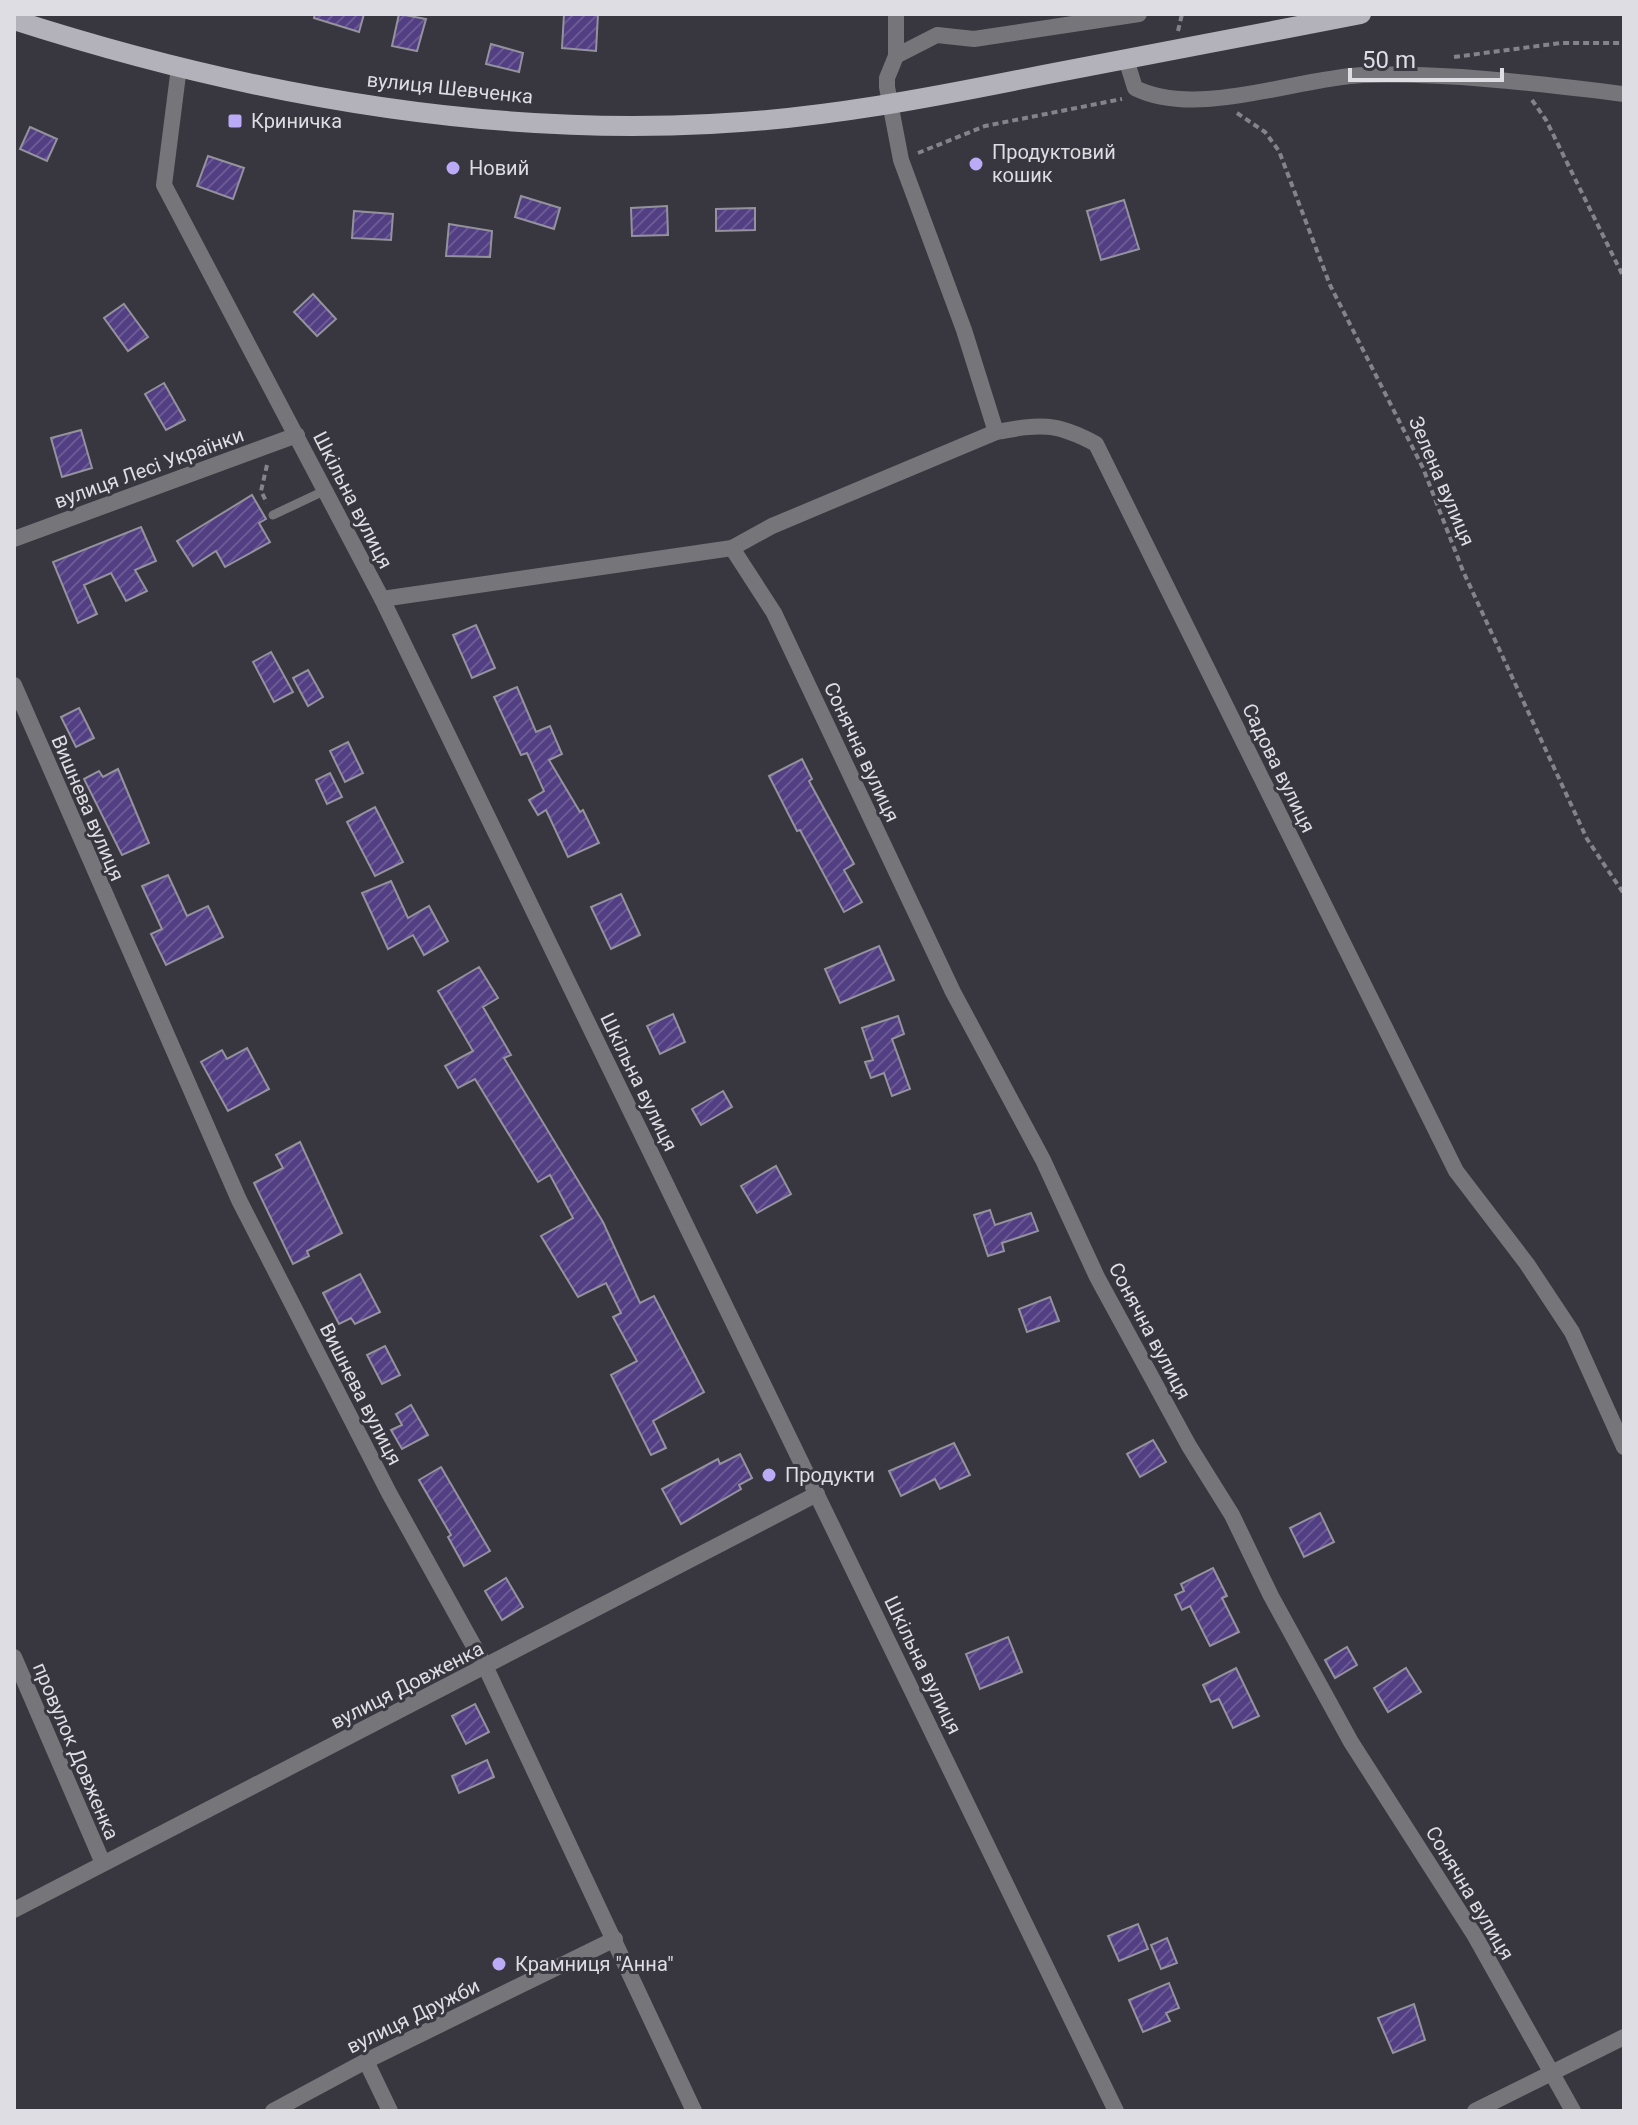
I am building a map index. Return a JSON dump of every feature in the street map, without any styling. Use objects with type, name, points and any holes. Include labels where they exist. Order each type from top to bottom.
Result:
[{"type":"main road","name":"вулиця Шевченка","points":[[14,20],[179,67],[278,91],[492,120],[628,126],[713,124],[890,102],[1361,14]]},
{"type":"street","points":[[896,14],[896,56],[887,78],[901,160],[964,330],[996,432]]},
{"type":"street","points":[[896,56],[937,35],[974,39],[1139,14]]},
{"type":"street","points":[[1126,59],[1135,88],[1148,94],[1214,99],[1362,75],[1519,81],[1624,94]]},
{"type":"street","name":"Шкільна вулиця","points":[[179,67],[164,185],[382,599],[1116,2111]]},
{"type":"street","name":"Садова вулиця","points":[[732,548],[772,526],[996,432],[1032,426],[1067,428],[1096,444],[1456,1171],[1527,1264],[1572,1332],[1624,1447]]},
{"type":"street","name":"вулиця Лесі Українки","points":[[14,539],[297,435]]},
{"type":"street","points":[[382,599],[732,548]]},
{"type":"street","name":"Сонячна вулиця","points":[[732,548],[774,613],[953,992],[1043,1160],[1097,1277],[1189,1446],[1232,1515],[1271,1596],[1351,1742],[1475,1936],[1573,2111]]},
{"type":"street","name":"Вишнева вулиця","points":[[14,685],[239,1200],[389,1493],[486,1668],[694,2111]]},
{"type":"street","name":"вулиця Довженка","points":[[14,1910],[102,1861],[486,1668],[817,1494]]},
{"type":"street","name":"провулок Довженка","points":[[14,1657],[102,1861]]},
{"type":"street","name":"вулиця Дружби","points":[[273,2111],[366,2061],[615,1939]]},
{"type":"street","points":[[1475,2111],[1624,2037]]},
{"type":"street","points":[[366,2061],[390,2111]]},
{"type":"lane","points":[[273,515],[326,490]]},
{"type":"path","points":[[1453,58],[1561,43],[1624,43]]},
{"type":"path","points":[[1519,81],[1546,120],[1624,278]]},
{"type":"path","points":[[901,160],[985,126],[1148,94]]},
{"type":"path","name":"Зелена вулиця","points":[[1214,99],[1265,132],[1279,151],[1330,285],[1423,468],[1463,571],[1587,839],[1624,894]]},
{"type":"path","points":[[272,444],[261,491],[273,515]]},
{"type":"building","points":[[315,14],[364,14],[359,32],[314,18]]},
{"type":"building","points":[[399,14],[426,19],[417,51],[392,46]]},
{"type":"building","points":[[564,14],[598,14],[596,51],[562,48]]},
{"type":"building","points":[[491,44],[523,53],[519,72],[486,64]]},
{"type":"building","points":[[30,127],[57,139],[47,161],[20,149]]},
{"type":"building","points":[[208,156],[244,168],[233,199],[197,186]]},
{"type":"building","points":[[521,196],[560,208],[554,229],[515,217]]},
{"type":"building","points":[[1124,200],[1139,249],[1101,260],[1087,211]]},
{"type":"building","points":[[667,206],[668,235],[632,236],[631,208]]},
{"type":"building","points":[[755,208],[755,230],[716,231],[716,209]]},
{"type":"building","points":[[354,211],[393,214],[391,240],[352,238]]},
{"type":"building","points":[[449,224],[492,231],[490,257],[446,256]]},
{"type":"building","points":[[313,294],[336,319],[317,336],[294,312]]},
{"type":"building","points":[[124,304],[148,337],[128,351],[104,318]]},
{"type":"building","points":[[164,383],[185,420],[166,430],[145,394]]},
{"type":"building","points":[[81,430],[92,468],[62,477],[51,438]]},
{"type":"building","points":[[252,495],[266,519],[259,523],[270,542],[225,567],[216,551],[193,566],[177,541]]},
{"type":"building","points":[[141,527],[156,561],[135,570],[147,591],[126,601],[111,573],[84,585],[97,614],[78,623],[53,562]]},
{"type":"building","points":[[476,625],[495,668],[472,678],[453,635]]},
{"type":"building","points":[[271,652],[293,692],[274,702],[253,662]]},
{"type":"building","points":[[308,670],[323,697],[308,706],[293,678]]},
{"type":"building","points":[[517,687],[536,732],[550,726],[562,754],[549,760],[580,812],[583,810],[599,843],[568,857],[546,810],[538,815],[529,800],[544,791],[527,753],[521,755],[494,697]]},
{"type":"building","points":[[79,708],[94,738],[76,747],[61,717]]},
{"type":"building","points":[[348,742],[363,773],[345,782],[330,751]]},
{"type":"building","points":[[802,759],[812,779],[809,781],[854,864],[844,870],[862,902],[844,912],[769,776]]},
{"type":"building","points":[[118,769],[149,843],[122,855],[84,779],[99,771],[103,777]]},
{"type":"building","points":[[330,773],[342,797],[327,804],[316,780]]},
{"type":"building","points":[[375,807],[403,862],[375,876],[347,822]]},
{"type":"building","points":[[168,875],[187,916],[208,906],[223,937],[166,965],[151,934],[162,929],[142,886]]},
{"type":"building","points":[[391,881],[408,918],[429,906],[448,941],[424,955],[413,935],[388,949],[362,893]]},
{"type":"building","points":[[621,894],[640,935],[611,949],[591,907]]},
{"type":"building","points":[[879,946],[894,980],[840,1003],[825,969]]},
{"type":"building","points":[[479,967],[498,998],[483,1007],[511,1055],[504,1058],[603,1222],[640,1303],[654,1296],[704,1392],[653,1421],[666,1448],[651,1455],[611,1375],[637,1361],[613,1317],[621,1313],[606,1283],[578,1297],[541,1236],[573,1218],[550,1175],[538,1182],[475,1079],[458,1088],[445,1066],[473,1051],[438,991]]},
{"type":"building","points":[[673,1014],[685,1042],[660,1054],[647,1026]]},
{"type":"building","points":[[898,1016],[904,1034],[892,1039],[910,1089],[892,1096],[884,1073],[871,1078],[865,1062],[873,1060],[862,1028]]},
{"type":"building","points":[[247,1048],[269,1089],[228,1111],[201,1062],[222,1050],[227,1059]]},
{"type":"building","points":[[723,1091],[732,1107],[701,1125],[692,1109]]},
{"type":"building","points":[[300,1142],[342,1233],[307,1251],[309,1256],[293,1264],[254,1183],[283,1168],[276,1155]]},
{"type":"building","points":[[776,1166],[791,1194],[757,1213],[741,1186]]},
{"type":"building","points":[[990,1210],[995,1225],[1031,1213],[1038,1231],[1002,1243],[1004,1251],[988,1256],[974,1215]]},
{"type":"building","points":[[360,1274],[380,1312],[355,1324],[351,1318],[339,1324],[323,1293]]},
{"type":"building","points":[[1050,1297],[1059,1321],[1027,1332],[1019,1309]]},
{"type":"building","points":[[385,1346],[400,1375],[382,1384],[367,1355]]},
{"type":"building","points":[[411,1405],[428,1435],[402,1449],[391,1430],[402,1425],[396,1414]]},
{"type":"building","points":[[1153,1440],[1166,1462],[1140,1477],[1127,1454]]},
{"type":"building","points":[[954,1443],[970,1475],[940,1489],[935,1479],[901,1496],[889,1471]]},
{"type":"building","points":[[740,1454],[752,1478],[739,1485],[741,1489],[681,1524],[662,1489],[718,1459],[720,1464]]},
{"type":"building","points":[[441,1467],[490,1551],[464,1566],[448,1537],[451,1535],[419,1480]]},
{"type":"building","points":[[1320,1513],[1334,1542],[1304,1557],[1290,1528]]},
{"type":"building","points":[[1213,1568],[1227,1596],[1222,1598],[1239,1632],[1210,1646],[1190,1606],[1182,1610],[1175,1595],[1184,1591],[1181,1584]]},
{"type":"building","points":[[506,1578],[523,1607],[502,1620],[485,1591]]},
{"type":"building","points":[[1008,1637],[1022,1672],[980,1689],[966,1654]]},
{"type":"building","points":[[1347,1647],[1357,1665],[1335,1678],[1325,1660]]},
{"type":"building","points":[[1236,1668],[1259,1716],[1233,1728],[1219,1699],[1211,1702],[1203,1685]]},
{"type":"building","points":[[1406,1668],[1421,1692],[1388,1712],[1374,1688]]},
{"type":"building","points":[[475,1704],[489,1732],[466,1744],[452,1716]]},
{"type":"building","points":[[487,1760],[494,1777],[459,1793],[452,1776]]},
{"type":"building","points":[[1138,1924],[1148,1949],[1119,1961],[1108,1936]]},
{"type":"building","points":[[1167,1938],[1177,1963],[1161,1969],[1151,1945]]},
{"type":"building","points":[[1169,1983],[1179,2008],[1166,2013],[1170,2021],[1143,2032],[1129,2000]]},
{"type":"building","points":[[1414,2004],[1425,2040],[1393,2053],[1378,2018]]},
{"type":"place","name":"Криничка","points":[[235,121]]},
{"type":"place","name":"Продуктовий кошик","points":[[976,164]]},
{"type":"place","name":"Новий","points":[[453,168]]},
{"type":"place","name":"Продукти","points":[[769,1475]]},
{"type":"place","name":"Крамниця \"Анна\"","points":[[499,1964]]}]
